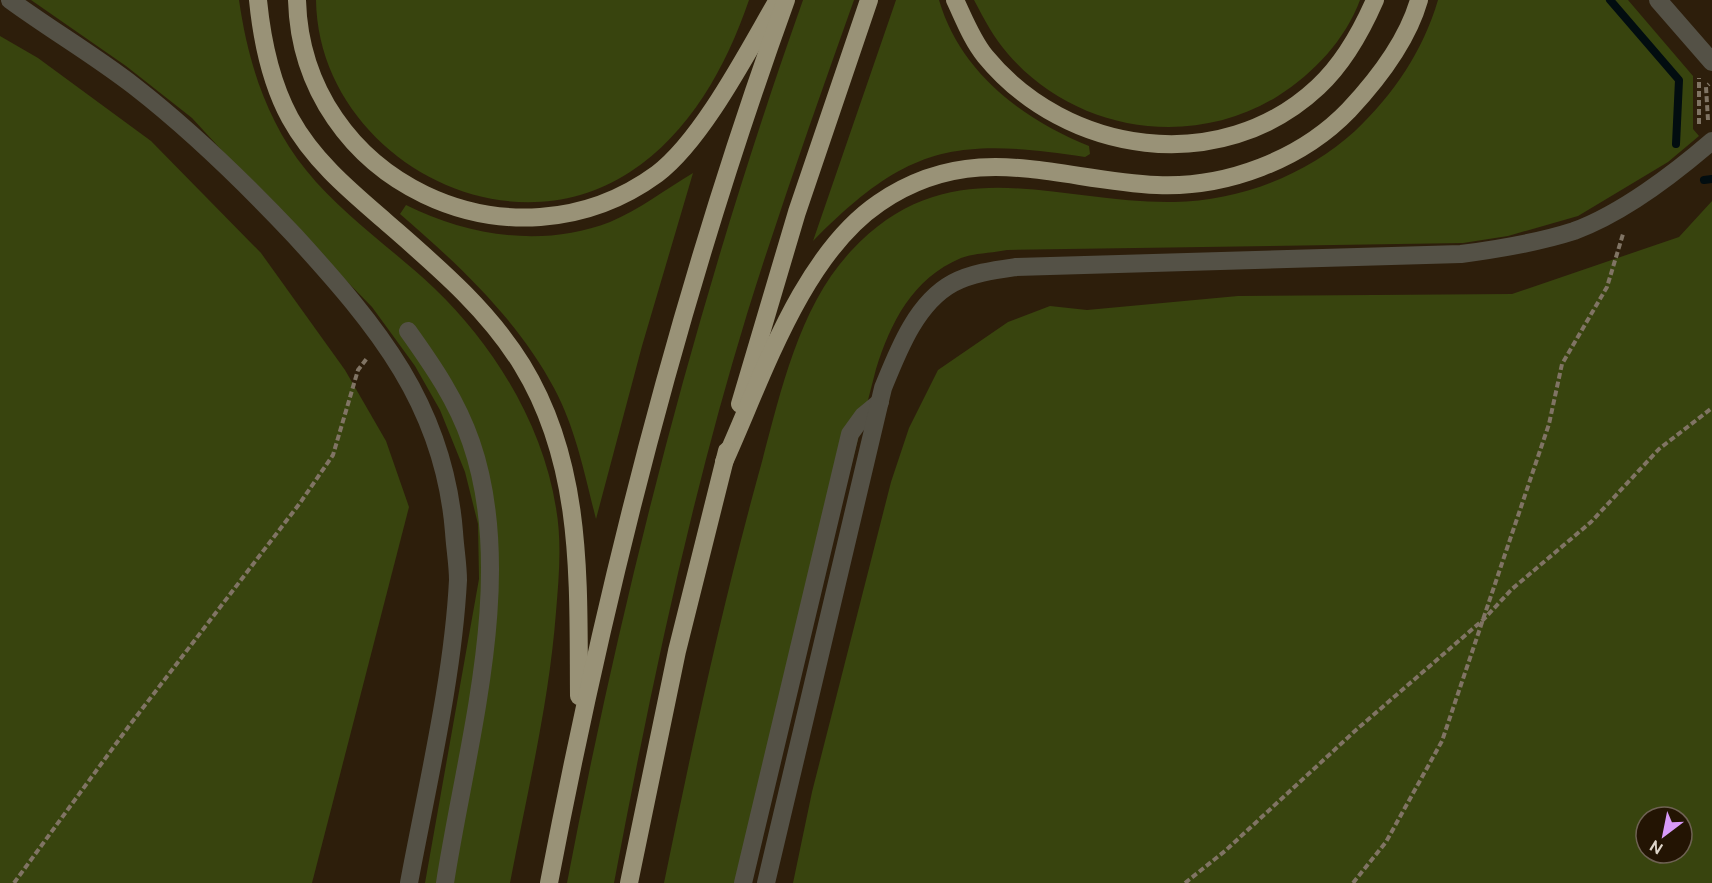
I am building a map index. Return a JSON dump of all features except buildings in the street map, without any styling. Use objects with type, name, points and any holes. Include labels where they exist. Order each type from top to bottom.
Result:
[{"type":"highway","points":[[258,0],[267,61],[282,102],[302,137],[340,182],[432,262],[482,313],[522,366],[544,406],[560,450],[572,498],[578,584],[579,730]]},
{"type":"highway","points":[[297,0],[304,50],[318,88],[342,127],[373,163],[408,188],[445,204],[482,215],[522,218],[557,215],[592,208],[627,192],[658,173],[683,148],[705,118],[742,62],[777,0]]},
{"type":"highway","points":[[549,883],[579,730],[625,531],[681,322],[733,155],[786,0]]},
{"type":"highway","points":[[629,883],[677,651],[724,462],[790,234],[869,0]]},
{"type":"highway","points":[[955,0],[983,54],[1008,81],[1031,101],[1066,122],[1097,134],[1131,142],[1167,144],[1204,142],[1238,133],[1267,122],[1295,105],[1318,87],[1354,44],[1375,0]]},
{"type":"highway","points":[[724,462],[792,310],[820,263],[852,225],[877,204],[905,187],[938,174],[971,168],[1009,166],[1156,185],[1192,184],[1253,170],[1313,141],[1340,119],[1385,67],[1404,36],[1419,0]]},
{"type":"street","points":[[10,0],[134,86],[226,166],[356,302],[396,358],[416,394],[445,468],[451,502],[458,578],[449,658],[409,883]]},
{"type":"street","points":[[1658,0],[1706,69]]},
{"type":"street","points":[[766,883],[880,402],[896,356],[928,302],[953,283],[986,272],[1028,267],[1461,254],[1502,249],[1575,230],[1671,174],[1712,136]]},
{"type":"street","points":[[408,331],[438,374],[466,430],[483,489],[488,523],[486,645],[445,883]]},
{"type":"street","points":[[743,883],[850,434],[862,416],[880,402]]},
{"type":"street","points":[[435,440],[466,430]]},
{"type":"path","points":[[1706,69],[1699,126],[1712,136]]},
{"type":"path","points":[[1706,87],[1707,116],[1712,136]]},
{"type":"path","points":[[1353,883],[1386,842],[1442,741],[1549,424],[1562,364],[1607,287],[1633,198]]},
{"type":"path","points":[[14,883],[43,840],[300,503],[333,455],[358,370],[381,340]]},
{"type":"path","points":[[1185,883],[1225,851],[1356,730],[1484,619],[1512,589],[1591,522],[1659,449],[1712,408]]},
{"type":"green space","points":[[31,0],[239,0],[248,46],[261,90],[292,151],[335,202],[456,310],[496,361],[513,388],[528,417],[549,477],[558,521],[559,560],[553,646],[548,680],[510,883],[425,883],[479,579],[478,524],[465,472],[440,410],[415,366],[372,307],[274,207],[192,118],[126,66]]},
{"type":"green space","points":[[316,0],[749,0],[717,74],[688,118],[671,138],[630,172],[579,195],[526,202],[474,195],[425,174],[382,143],[348,103],[325,54]]},
{"type":"green space","points":[[803,0],[854,0],[799,156],[726,384],[689,525],[657,668],[614,883],[567,883],[614,659],[668,437],[731,217]]},
{"type":"green space","points":[[896,0],[939,0],[949,26],[978,71],[997,90],[1040,122],[1089,146],[1090,154],[1085,157],[1000,148],[966,150],[935,156],[906,167],[877,185],[846,209],[813,241]]},
{"type":"green space","points":[[974,0],[1360,0],[1346,29],[1327,54],[1304,77],[1278,96],[1244,113],[1209,123],[1172,127],[1136,124],[1100,116],[1066,101],[1035,80],[1008,54],[985,21]]},
{"type":"green space","points":[[1438,0],[1628,0],[1693,76],[1693,129],[1699,136],[1668,162],[1578,216],[1508,236],[1463,243],[1007,250],[966,256],[944,267],[929,278],[906,304],[889,335],[876,369],[744,883],[664,883],[719,628],[782,387],[803,328],[816,300],[851,251],[888,219],[926,199],[965,190],[1005,188],[1174,202],[1223,197],[1271,183],[1316,161],[1336,147],[1369,117],[1406,71],[1424,37]]},
{"type":"green space","points":[[0,36],[38,58],[151,141],[261,253],[345,370],[386,441],[409,507],[312,883],[0,883]]},
{"type":"green space","points":[[693,173],[642,346],[596,519],[568,420],[554,388],[539,363],[505,316],[485,294],[400,214],[406,205],[430,216],[480,231],[506,235],[559,235],[585,230],[621,217]]},
{"type":"green space","points":[[1712,201],[1712,883],[793,883],[812,792],[891,482],[909,428],[938,370],[1008,322],[1050,306],[1087,310],[1238,296],[1512,294],[1679,237]]},
{"type":"waterway","points":[[1610,0],[1679,80],[1676,144]]},
{"type":"waterway","points":[[1704,180],[1712,179]]}]
